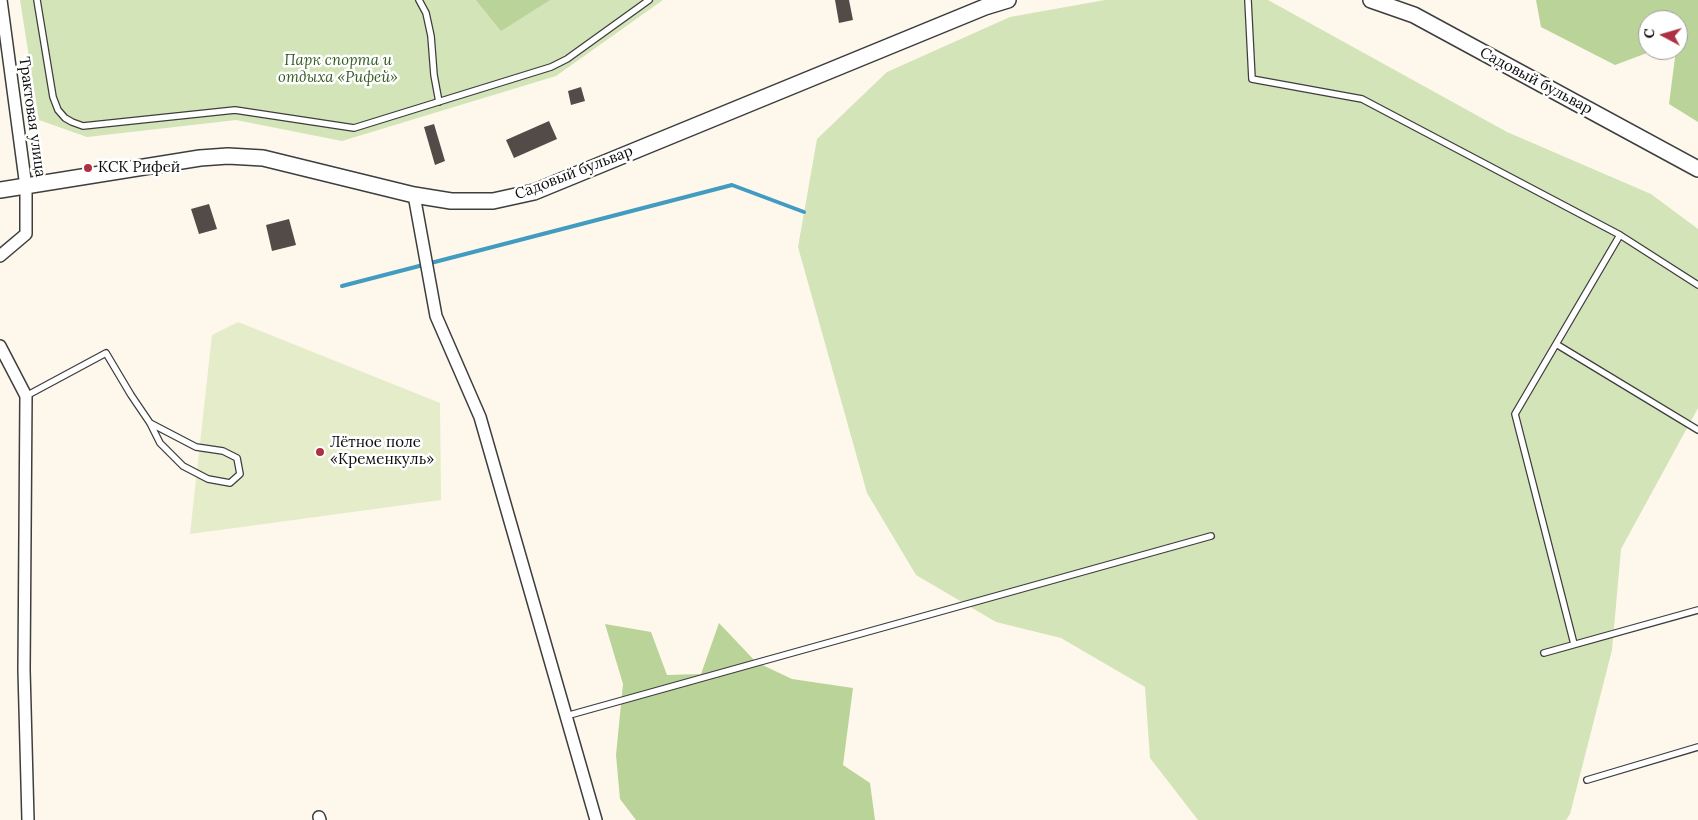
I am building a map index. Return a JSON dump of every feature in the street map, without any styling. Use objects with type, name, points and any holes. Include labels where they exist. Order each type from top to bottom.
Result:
[{"type":"street","name":"Трактовая улица","points":[[0,0],[26,187],[26,234],[0,256]]},
{"type":"street","name":"Садовый бульвар","points":[[0,190],[200,158],[228,156],[263,158],[414,195],[451,201],[493,202],[534,192],[984,4],[1008,0]]},
{"type":"street","name":"Садовый бульвар","points":[[1371,0],[1414,16],[1698,169]]},
{"type":"street","points":[[414,195],[436,316],[480,417],[596,820]]},
{"type":"street","points":[[0,346],[26,396],[24,670],[28,820]]},
{"type":"lane","points":[[37,0],[52,88],[58,110],[65,118],[83,126],[235,110],[354,128],[551,66],[567,59],[649,0]]},
{"type":"lane","points":[[419,0],[426,13],[431,36],[434,75],[439,102]]},
{"type":"lane","points":[[1248,0],[1252,79],[1362,99],[1620,235],[1698,286]]},
{"type":"lane","points":[[1574,644],[1515,414],[1620,235]]},
{"type":"lane","points":[[1556,344],[1698,430]]},
{"type":"lane","points":[[26,396],[106,352],[150,423],[160,444],[183,466],[208,479],[230,483],[240,474],[237,458],[223,451],[196,447],[150,423]]},
{"type":"lane","points":[[566,716],[1211,536]]},
{"type":"lane","points":[[1544,653],[1698,610]]},
{"type":"lane","points":[[1587,780],[1698,747]]},
{"type":"green space","name":"Парк спорта и отдыха «Рифей»","points":[[20,0],[663,0],[556,76],[342,141],[236,120],[87,137],[39,120]]},
{"type":"green space","points":[[476,0],[550,0],[501,31]]},
{"type":"green space","points":[[1105,0],[1268,0],[1507,132],[1651,194],[1698,229],[1698,408],[1621,549],[1612,650],[1570,814],[1566,820],[1198,820],[1150,758],[1145,687],[1061,638],[996,622],[916,575],[867,493],[798,247],[817,139],[887,72],[1010,17]]},
{"type":"green space","points":[[1536,0],[1698,0],[1698,122],[1669,104],[1675,60],[1688,60],[1688,10],[1638,10],[1638,56],[1615,65],[1541,27]]},
{"type":"green space","name":"Лётное поле «Кременкуль»","points":[[238,322],[440,403],[441,500],[190,534],[212,335]]},
{"type":"green space","points":[[719,623],[756,662],[792,679],[853,688],[843,765],[870,783],[875,820],[636,820],[620,799],[616,755],[623,684],[605,624],[651,632],[667,675],[701,674]]},
{"type":"building","points":[[835,0],[849,0],[853,20],[839,23]]},
{"type":"building","points":[[581,87],[585,101],[571,105],[568,91]]},
{"type":"building","points":[[549,121],[557,139],[514,158],[506,140]]},
{"type":"building","points":[[434,124],[445,161],[435,165],[424,127]]},
{"type":"building","points":[[209,204],[217,229],[199,234],[191,209]]},
{"type":"building","points":[[289,219],[296,245],[272,251],[266,225]]},
{"type":"waterway","points":[[342,286],[732,185],[804,212]]},
{"type":"place","name":"КСК Рифей","points":[[88,168]]},
{"type":"place","name":"Лётное поле «Кременкуль»","points":[[320,452]]}]
